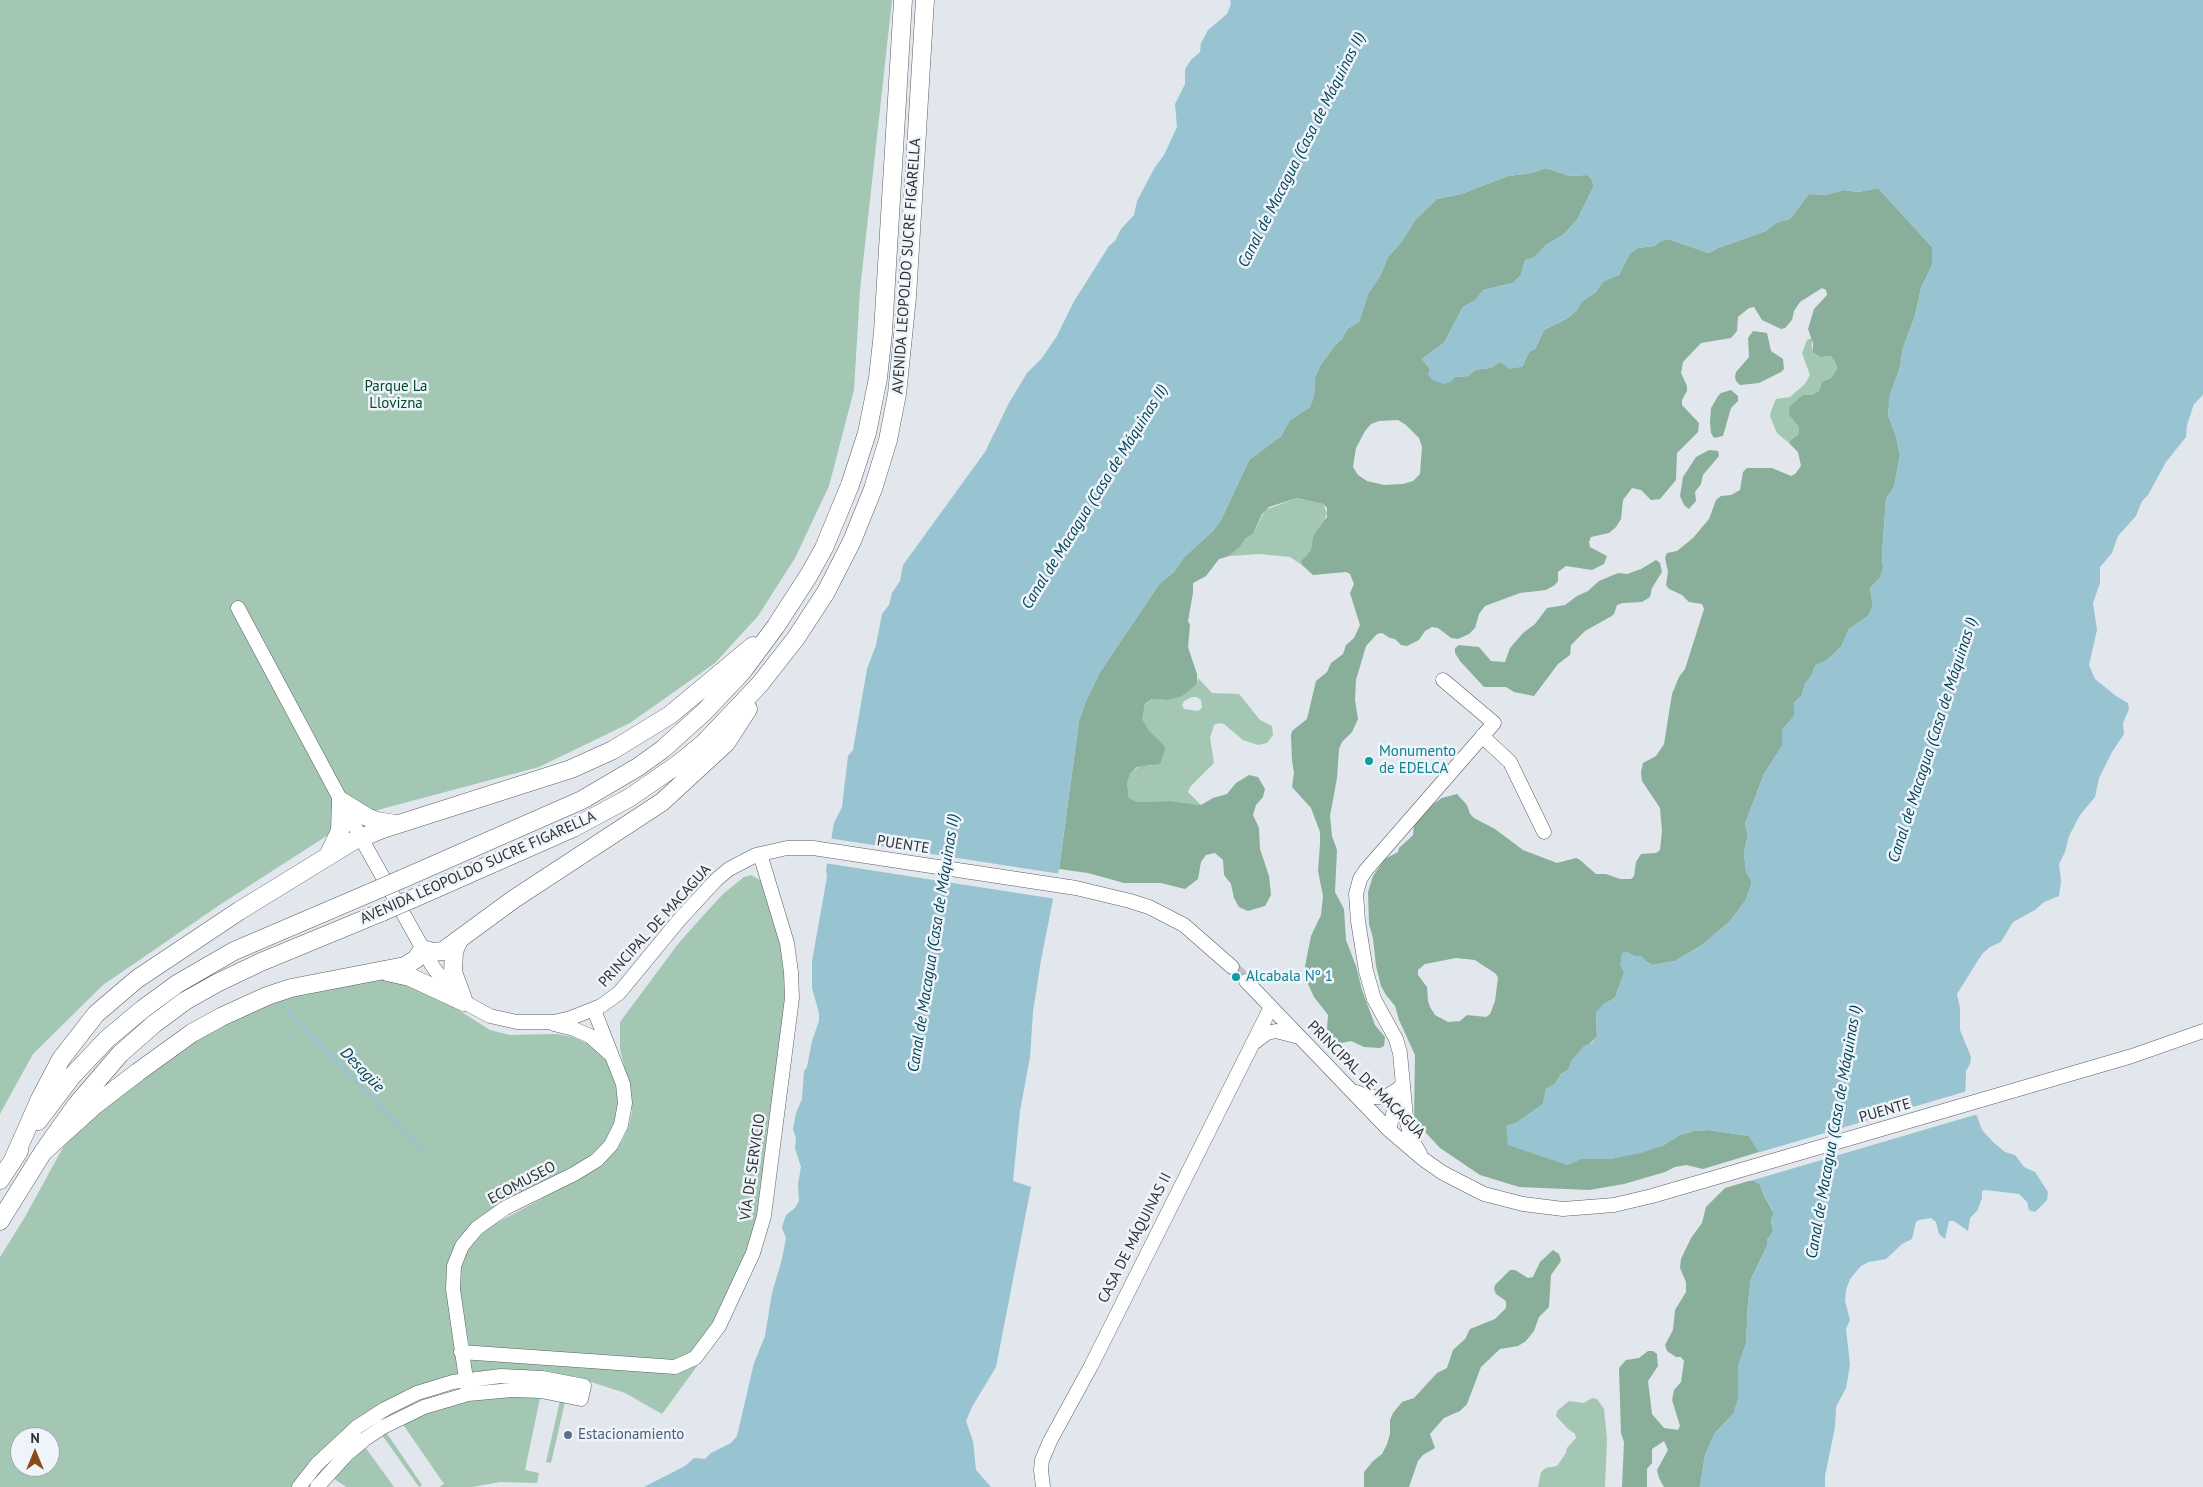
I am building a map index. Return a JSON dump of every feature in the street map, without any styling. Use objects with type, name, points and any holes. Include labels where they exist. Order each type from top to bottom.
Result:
[{"type":"main road","name":"AVENIDA LEOPOLDO SUCRE FIGARELLA","points":[[0,1180],[40,1119],[72,1076],[107,1039],[143,1009],[196,972],[234,951],[582,800],[638,767],[663,749],[727,689],[776,626],[809,575],[842,506],[858,461],[873,404],[883,332],[903,0]]},
{"type":"main road","name":"AVENIDA LEOPOLDO SUCRE FIGARELLA","points":[[0,1220],[62,1123],[104,1072],[137,1038],[170,1011],[200,992],[240,971],[543,842],[629,798],[678,765],[704,743],[760,684],[796,638],[840,567],[873,489],[894,418],[904,334],[925,0]]},
{"type":"main road","points":[[13,1160],[40,1099],[61,1059],[96,1014],[137,979],[329,854],[361,838],[564,772],[605,754],[670,715],[776,626]]},
{"type":"main road","points":[[43,1152],[110,1094],[157,1057],[205,1025],[259,1000],[291,988],[405,966],[416,959],[423,949],[434,952],[444,951],[485,919],[637,819],[678,788],[726,743],[742,720],[760,684]]},
{"type":"main road","points":[[329,854],[340,831],[341,801],[377,821],[400,824]]},
{"type":"main road","points":[[459,940],[454,951],[452,972],[464,1002]]},
{"type":"main road","points":[[379,971],[395,972],[410,977],[464,1002]]},
{"type":"street","name":"PRINCIPAL DE MACAGUA","points":[[238,608],[361,838],[423,949],[442,980],[464,1002],[478,1011],[497,1018],[517,1022],[541,1023],[571,1018],[594,1010],[619,993],[680,919],[716,880],[729,869],[760,854],[788,848],[813,848]]},
{"type":"street","points":[[1423,1159],[1415,1146],[1408,1128],[1402,1072],[1396,1039],[1374,998],[1366,970],[1358,921],[1357,887],[1366,870],[1494,723],[1443,680]]},
{"type":"street","points":[[1482,736],[1510,762],[1544,832]]},
{"type":"street","name":"PUENTE","points":[[813,848],[1076,888],[1130,900],[1167,916],[1196,934],[1232,968]]},
{"type":"street","name":"VÍA DE SERVICIO","points":[[462,1352],[675,1367],[695,1358],[718,1326],[753,1253],[764,1216],[792,998],[787,943],[760,854]]},
{"type":"street","name":"PRINCIPAL DE MACAGUA","points":[[1246,981],[1389,1130],[1423,1159],[1443,1173],[1484,1194],[1503,1200],[1542,1207],[1579,1209],[1614,1205],[1706,1180]]},
{"type":"street","name":"ECOMUSEO","points":[[608,1044],[608,1014],[619,993]]},
{"type":"street","name":"CASA DE MÁQUINAS II","points":[[1043,1487],[1042,1460],[1050,1441],[1091,1366],[1271,1007]]},
{"type":"street","name":"ECOMUSEO","points":[[468,1394],[452,1289],[454,1266],[462,1246],[477,1228],[498,1213],[586,1168],[611,1145],[621,1125],[624,1103],[623,1084],[594,1010]]},
{"type":"street","name":"ECOMUSEO","points":[[541,1023],[574,1029],[590,1036],[613,1057]]},
{"type":"street","points":[[1252,1044],[1267,1033],[1276,1031],[1302,1038]]},
{"type":"street","name":"PUENTE","points":[[1706,1180],[2132,1056],[2203,1031]]},
{"type":"street","points":[[1389,1130],[1400,1088],[1402,1072]]},
{"type":"street","points":[[1352,1091],[1368,1097],[1380,1097],[1387,1096],[1400,1088]]},
{"type":"street","points":[[299,1487],[317,1464],[363,1432],[424,1406],[468,1394],[497,1390],[527,1390],[581,1399],[584,1386],[524,1377],[466,1379],[418,1393],[385,1409],[363,1432],[347,1454],[317,1487]]},
{"type":"green space","name":"Parque La Llovizna","points":[[0,0],[892,0],[860,290],[854,390],[829,486],[795,558],[758,616],[715,663],[630,723],[539,767],[359,815],[221,904],[103,985],[33,1054],[0,1114]]},
{"type":"green space","points":[[1546,168],[1570,176],[1587,175],[1591,178],[1594,186],[1577,220],[1563,235],[1546,245],[1534,258],[1525,260],[1521,275],[1513,283],[1483,290],[1476,300],[1463,307],[1444,343],[1422,359],[1430,369],[1455,377],[1468,376],[1475,370],[1490,368],[1500,362],[1522,367],[1529,352],[1535,349],[1544,330],[1568,318],[1577,310],[1581,302],[1596,292],[1603,281],[1619,275],[1630,253],[1638,248],[1654,246],[1668,239],[1709,253],[1766,231],[1777,222],[1790,219],[1809,194],[1826,195],[1843,190],[1858,192],[1878,188],[1932,247],[1932,265],[1921,288],[1915,316],[1903,348],[1900,367],[1890,395],[1888,415],[1896,436],[1900,455],[1894,487],[1886,499],[1882,554],[1883,568],[1880,578],[1870,588],[1873,606],[1868,616],[1849,629],[1841,647],[1827,660],[1815,666],[1812,675],[1805,684],[1802,695],[1794,703],[1794,716],[1782,730],[1782,746],[1764,774],[1745,824],[1748,835],[1744,852],[1746,872],[1752,882],[1746,900],[1729,922],[1702,945],[1675,961],[1653,965],[1626,952],[1624,973],[1615,998],[1604,1004],[1596,1013],[1597,1037],[1572,1060],[1568,1070],[1561,1074],[1555,1084],[1546,1089],[1543,1104],[1519,1121],[1567,1165],[1580,1159],[1610,1159],[1662,1146],[1680,1135],[1694,1131],[1709,1130],[1749,1136],[1759,1152],[1703,1169],[1686,1165],[1675,1167],[1665,1172],[1624,1184],[1589,1190],[1519,1187],[1480,1175],[1440,1148],[1414,1120],[1415,1055],[1399,1020],[1395,1006],[1381,986],[1369,924],[1368,892],[1373,876],[1385,859],[1398,852],[1399,848],[1413,835],[1414,825],[1426,809],[1442,798],[1457,794],[1467,805],[1470,814],[1474,818],[1495,829],[1523,850],[1557,863],[1576,858],[1596,874],[1606,874],[1620,879],[1631,879],[1634,876],[1636,862],[1641,854],[1656,853],[1660,850],[1662,831],[1660,808],[1642,781],[1641,772],[1643,763],[1656,756],[1664,744],[1672,694],[1679,677],[1685,669],[1704,609],[1702,604],[1689,602],[1682,595],[1669,589],[1666,585],[1668,572],[1665,558],[1667,553],[1677,551],[1693,538],[1709,519],[1716,500],[1721,496],[1731,495],[1740,490],[1743,472],[1747,468],[1772,468],[1791,476],[1801,466],[1798,452],[1789,443],[1798,435],[1799,431],[1798,426],[1789,415],[1790,406],[1803,395],[1812,395],[1819,391],[1822,382],[1831,378],[1837,369],[1831,356],[1821,357],[1813,352],[1813,343],[1808,329],[1814,309],[1827,295],[1826,290],[1822,288],[1800,302],[1794,311],[1792,320],[1785,328],[1781,329],[1762,320],[1754,307],[1749,308],[1738,317],[1737,331],[1731,338],[1701,343],[1683,362],[1681,373],[1687,386],[1687,391],[1682,400],[1682,405],[1699,423],[1698,432],[1677,453],[1676,480],[1660,499],[1651,500],[1641,490],[1632,488],[1623,500],[1621,519],[1616,527],[1609,533],[1591,537],[1590,547],[1607,556],[1604,564],[1592,570],[1566,566],[1558,572],[1558,581],[1555,585],[1546,590],[1520,593],[1485,606],[1479,614],[1475,628],[1469,634],[1458,639],[1451,638],[1438,628],[1432,627],[1425,631],[1419,640],[1407,646],[1401,645],[1395,639],[1382,633],[1377,634],[1366,646],[1356,680],[1355,700],[1358,719],[1352,732],[1342,742],[1339,749],[1337,778],[1330,816],[1332,836],[1337,850],[1335,892],[1344,909],[1346,940],[1375,1025],[1385,1037],[1384,1046],[1380,1048],[1364,1047],[1351,1041],[1337,1044],[1333,1042],[1327,1029],[1328,1015],[1314,997],[1308,984],[1305,966],[1311,936],[1321,915],[1323,896],[1318,871],[1320,832],[1311,808],[1292,787],[1294,773],[1291,736],[1292,731],[1307,719],[1316,681],[1327,672],[1331,663],[1343,654],[1346,645],[1354,638],[1360,625],[1350,593],[1354,584],[1350,574],[1346,572],[1313,575],[1302,565],[1301,561],[1311,550],[1313,536],[1327,517],[1327,508],[1323,504],[1297,498],[1269,507],[1262,514],[1253,534],[1245,539],[1240,547],[1229,556],[1219,559],[1206,576],[1193,583],[1188,621],[1190,625],[1188,647],[1197,674],[1197,684],[1182,696],[1167,700],[1152,699],[1145,704],[1142,719],[1149,731],[1164,745],[1165,750],[1160,764],[1137,767],[1130,774],[1127,783],[1129,798],[1137,802],[1170,801],[1201,805],[1213,798],[1227,794],[1236,783],[1249,775],[1258,777],[1265,789],[1263,797],[1256,805],[1253,815],[1259,828],[1260,849],[1269,876],[1271,895],[1265,906],[1248,911],[1239,907],[1234,898],[1231,884],[1224,875],[1223,860],[1215,853],[1206,855],[1201,862],[1198,879],[1185,889],[1161,883],[1124,883],[1088,873],[1059,869],[1079,721],[1085,703],[1100,672],[1160,583],[1174,572],[1184,557],[1213,531],[1221,520],[1249,460],[1281,436],[1290,420],[1310,407],[1314,396],[1315,377],[1320,366],[1342,339],[1347,329],[1359,322],[1368,294],[1380,276],[1388,257],[1402,241],[1416,219],[1437,199],[1461,194],[1508,176],[1531,173]],"holes":[[[1398,420],[1419,438],[1422,447],[1420,474],[1413,481],[1403,484],[1384,485],[1367,481],[1358,475],[1353,467],[1356,448],[1371,424],[1379,421]],[[1456,958],[1475,960],[1496,974],[1498,978],[1495,1001],[1490,1014],[1486,1017],[1467,1015],[1460,1021],[1448,1022],[1435,1015],[1430,1007],[1427,987],[1418,975],[1418,970],[1425,964]]]},
{"type":"green space","points":[[1753,331],[1767,333],[1771,351],[1783,359],[1784,369],[1759,383],[1740,385],[1736,381],[1736,372],[1749,357],[1748,338]]},
{"type":"green space","points":[[1812,338],[1812,348],[1821,357],[1831,356],[1837,369],[1831,378],[1822,382],[1819,391],[1812,395],[1803,395],[1789,415],[1798,426],[1799,431],[1798,435],[1789,443],[1777,433],[1770,416],[1771,411],[1776,399],[1790,397],[1805,384],[1810,375],[1802,353],[1807,340]]},
{"type":"green space","points":[[1731,390],[1738,396],[1738,401],[1731,408],[1723,436],[1714,438],[1711,433],[1710,423],[1711,408],[1721,393]]},
{"type":"green space","points":[[1709,450],[1718,451],[1719,456],[1703,475],[1701,484],[1695,492],[1696,501],[1689,509],[1684,505],[1680,496],[1683,477],[1696,457]]},
{"type":"green space","points":[[1297,498],[1323,504],[1327,513],[1323,525],[1313,536],[1311,550],[1301,561],[1302,565],[1290,557],[1260,554],[1229,556],[1240,547],[1245,539],[1253,534],[1265,510]]},
{"type":"green space","points":[[1656,560],[1660,563],[1662,572],[1652,588],[1650,597],[1642,602],[1617,605],[1614,614],[1585,631],[1571,645],[1570,655],[1558,664],[1534,696],[1514,692],[1506,687],[1484,687],[1455,653],[1455,648],[1459,645],[1479,647],[1491,661],[1505,662],[1510,648],[1523,633],[1535,624],[1547,608],[1565,605],[1588,591],[1599,581],[1618,573],[1627,574],[1641,569]]},
{"type":"green space","points":[[1198,678],[1212,693],[1239,694],[1260,720],[1272,726],[1273,735],[1267,743],[1258,745],[1243,740],[1224,724],[1214,725],[1210,738],[1214,763],[1190,787],[1188,792],[1201,805],[1170,801],[1137,802],[1129,798],[1127,783],[1130,774],[1141,765],[1151,766],[1164,745],[1148,731],[1141,718],[1145,705],[1152,699],[1167,700],[1197,684]],"holes":[[[1197,697],[1201,700],[1202,708],[1198,711],[1184,709],[1182,705],[1184,701]]]},
{"type":"green space","points":[[751,875],[762,881],[783,951],[787,999],[763,1197],[743,1264],[717,1316],[697,1350],[680,1361],[470,1349],[459,1294],[459,1272],[462,1259],[476,1239],[491,1226],[589,1173],[607,1159],[622,1141],[629,1126],[632,1111],[630,1092],[620,1049],[620,1022],[678,944],[701,918],[723,894],[744,877]]},
{"type":"green space","points":[[385,976],[437,996],[490,1030],[510,1035],[557,1034],[573,1037],[597,1048],[612,1068],[619,1098],[614,1124],[608,1138],[586,1160],[501,1205],[453,1254],[461,1374],[415,1387],[353,1422],[313,1460],[292,1487],[0,1487],[0,1257],[25,1217],[67,1140],[88,1117],[212,1029],[268,1001]]},
{"type":"green space","points":[[1752,1180],[1760,1184],[1764,1196],[1774,1213],[1771,1220],[1773,1232],[1767,1240],[1767,1246],[1751,1279],[1746,1344],[1738,1366],[1738,1399],[1734,1413],[1715,1433],[1705,1455],[1700,1487],[1664,1487],[1657,1470],[1668,1450],[1664,1441],[1652,1449],[1652,1463],[1647,1469],[1647,1487],[1622,1487],[1624,1442],[1621,1433],[1619,1368],[1626,1360],[1639,1358],[1648,1351],[1653,1351],[1657,1354],[1658,1366],[1648,1381],[1652,1414],[1664,1428],[1678,1430],[1680,1426],[1672,1400],[1674,1390],[1681,1382],[1684,1361],[1681,1357],[1676,1357],[1667,1351],[1665,1345],[1673,1330],[1675,1310],[1686,1292],[1686,1282],[1680,1268],[1681,1259],[1691,1238],[1702,1223],[1706,1207],[1725,1188]]},
{"type":"green space","points":[[1553,1250],[1559,1254],[1561,1261],[1551,1275],[1549,1307],[1539,1317],[1534,1331],[1526,1341],[1518,1346],[1500,1349],[1481,1367],[1467,1404],[1460,1411],[1444,1418],[1430,1434],[1435,1448],[1423,1455],[1418,1461],[1409,1487],[1364,1487],[1364,1472],[1382,1454],[1387,1444],[1390,1434],[1390,1420],[1393,1413],[1402,1402],[1414,1398],[1437,1373],[1447,1368],[1453,1350],[1465,1339],[1470,1329],[1495,1319],[1506,1308],[1506,1301],[1496,1294],[1495,1285],[1510,1270],[1515,1270],[1528,1278],[1533,1277],[1540,1262]]},
{"type":"green space","points":[[703,1358],[662,1414],[625,1393],[579,1378],[543,1372],[501,1370],[471,1372],[469,1359],[672,1372]]},
{"type":"green space","points":[[512,1396],[540,1398],[525,1470],[539,1473],[537,1483],[500,1482],[472,1487],[439,1487],[444,1484],[402,1423],[426,1412],[468,1400]]},
{"type":"green space","points":[[1592,1398],[1597,1399],[1604,1409],[1607,1439],[1605,1487],[1538,1487],[1541,1472],[1546,1468],[1557,1466],[1566,1453],[1567,1448],[1576,1438],[1575,1434],[1556,1416],[1557,1411],[1569,1401],[1584,1403]]},
{"type":"green space","points":[[560,1401],[565,1402],[551,1463],[546,1462]]},
{"type":"green space","points":[[386,1432],[422,1485],[419,1487],[382,1435]]},
{"type":"green space","points":[[365,1447],[394,1487],[346,1487],[333,1478]]},
{"type":"water","points":[[1230,0],[2203,0],[2203,395],[2194,404],[2187,425],[2186,437],[2166,462],[2148,495],[2142,501],[2136,516],[2118,536],[2112,553],[2100,567],[2100,583],[2093,603],[2097,630],[2089,665],[2095,679],[2128,703],[2129,709],[2123,723],[2124,734],[2112,752],[2099,778],[2095,797],[2080,815],[2069,836],[2065,852],[2059,864],[2061,881],[2059,896],[2044,902],[2035,910],[2013,922],[2001,942],[1990,947],[1982,954],[1957,994],[1960,1008],[1960,1030],[1971,1057],[1966,1071],[1965,1106],[1977,1116],[1982,1130],[1994,1143],[2005,1152],[2015,1155],[2024,1167],[2035,1172],[2048,1192],[2047,1200],[2035,1212],[2029,1210],[2027,1202],[2019,1194],[1982,1191],[1982,1198],[1977,1211],[1970,1218],[1968,1231],[1954,1221],[1949,1221],[1945,1239],[1939,1234],[1936,1222],[1931,1218],[1919,1220],[1916,1222],[1912,1239],[1902,1244],[1886,1259],[1869,1262],[1861,1266],[1850,1279],[1845,1301],[1850,1320],[1846,1329],[1850,1365],[1846,1388],[1836,1407],[1835,1427],[1825,1476],[1825,1487],[1700,1487],[1705,1455],[1715,1433],[1734,1413],[1738,1399],[1738,1366],[1746,1344],[1751,1279],[1767,1246],[1767,1240],[1773,1232],[1771,1220],[1774,1212],[1764,1196],[1760,1185],[1752,1180],[1759,1152],[1749,1136],[1709,1130],[1694,1131],[1680,1135],[1662,1146],[1641,1153],[1610,1159],[1580,1159],[1567,1165],[1508,1145],[1506,1126],[1519,1121],[1543,1104],[1546,1089],[1555,1084],[1561,1074],[1568,1070],[1572,1060],[1584,1046],[1592,1043],[1597,1037],[1596,1012],[1604,1004],[1615,998],[1624,973],[1620,965],[1622,953],[1626,952],[1635,956],[1642,956],[1646,962],[1653,965],[1675,961],[1702,945],[1729,922],[1746,900],[1752,882],[1746,872],[1744,852],[1748,835],[1745,824],[1764,774],[1782,746],[1782,730],[1794,716],[1794,703],[1802,695],[1805,684],[1812,675],[1815,666],[1827,660],[1841,647],[1849,629],[1868,616],[1873,606],[1870,588],[1880,578],[1883,568],[1882,554],[1886,499],[1894,487],[1900,455],[1896,436],[1888,415],[1890,395],[1900,367],[1903,348],[1915,316],[1921,288],[1932,265],[1932,247],[1878,188],[1858,192],[1843,190],[1826,195],[1809,194],[1790,219],[1777,223],[1766,231],[1709,253],[1668,239],[1654,246],[1638,248],[1630,253],[1619,275],[1603,282],[1596,292],[1581,302],[1577,310],[1568,318],[1544,330],[1535,349],[1529,352],[1522,367],[1509,369],[1500,362],[1490,368],[1475,370],[1468,376],[1455,377],[1451,382],[1444,384],[1432,380],[1428,374],[1430,369],[1422,359],[1444,343],[1463,307],[1476,300],[1483,290],[1513,283],[1521,275],[1525,260],[1534,257],[1546,245],[1563,235],[1577,220],[1594,186],[1591,178],[1587,175],[1570,176],[1546,168],[1531,173],[1508,176],[1461,194],[1437,199],[1416,219],[1402,241],[1388,257],[1380,276],[1368,294],[1359,322],[1347,329],[1342,339],[1320,366],[1315,377],[1314,396],[1310,407],[1290,420],[1281,436],[1249,460],[1221,520],[1213,531],[1184,557],[1174,572],[1160,583],[1100,672],[1085,703],[1079,721],[1059,869],[1041,960],[1033,1012],[1030,1057],[1020,1111],[1013,1181],[1031,1187],[996,1367],[972,1407],[966,1421],[973,1441],[976,1470],[991,1487],[644,1487],[685,1466],[694,1458],[705,1459],[711,1453],[731,1443],[737,1436],[754,1363],[765,1336],[772,1293],[786,1238],[782,1228],[783,1224],[786,1215],[795,1208],[799,1201],[798,1184],[801,1167],[795,1148],[796,1138],[793,1129],[796,1113],[802,1099],[804,1071],[807,1067],[812,1041],[819,1021],[819,1013],[812,988],[812,961],[827,877],[826,870],[834,823],[842,807],[848,756],[853,750],[867,669],[876,645],[882,614],[889,605],[892,593],[900,581],[903,565],[985,452],[1009,403],[1027,373],[1042,358],[1057,336],[1073,303],[1109,246],[1115,241],[1121,229],[1134,215],[1137,201],[1155,167],[1164,155],[1177,127],[1175,104],[1185,84],[1185,69],[1200,52],[1201,43],[1208,30],[1227,14],[1231,4]]},
{"type":"pier","points":[[828,838],[1061,874],[1056,899],[824,863]]},
{"type":"pier","points":[[1967,1091],[1967,1104],[1978,1114],[1750,1181],[1749,1175],[1758,1155],[1757,1153]]},
{"type":"waterway","name":"Desagüe","points":[[282,1004],[424,1152]]},
{"type":"tunnel","points":[[1232,967],[1246,981]]},
{"type":"place","name":"Monumento de EDELCA","points":[[1369,761]]},
{"type":"place","name":"Alcabala Nº 1","points":[[1236,977]]},
{"type":"place","name":"Estacionamiento","points":[[568,1435]]},
{"type":"water label","name":"Canal de Macagua (Casa de Máquinas II)","points":[[1302,150]]},
{"type":"water label","name":"Canal de Macagua (Casa de Máquinas II)","points":[[1095,497]]},
{"type":"water label","name":"Canal de Macagua (Casa de Máquinas I)","points":[[1933,740]]},
{"type":"water label","name":"Canal de Macagua (Casa de Máquinas II)","points":[[934,943]]},
{"type":"water label","name":"Canal de Macagua (Casa de Máquinas I)","points":[[1834,1132]]}]
